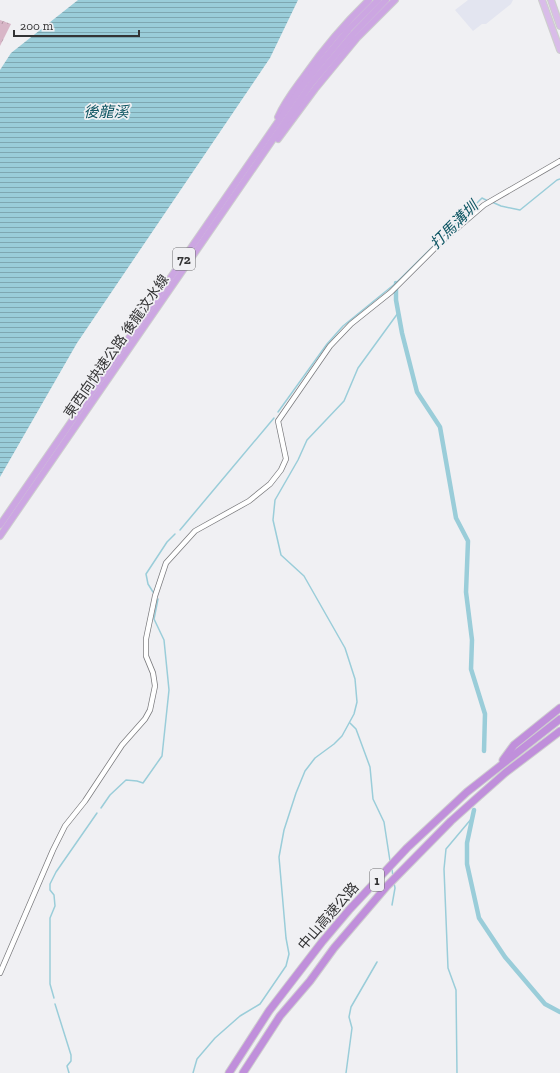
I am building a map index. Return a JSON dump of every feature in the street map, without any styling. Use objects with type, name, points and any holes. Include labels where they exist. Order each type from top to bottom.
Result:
[{"type":"highway","points":[[274,128],[283,105],[317,58],[344,25],[369,0]]},
{"type":"highway","name":"東西向快速公路 後龍汶水線","points":[[0,525],[321,62],[349,29],[378,0]]},
{"type":"highway","name":"東西向快速公路 後龍汶水線","points":[[0,536],[310,84],[353,34],[386,0]]},
{"type":"highway","points":[[263,154],[278,139],[315,89],[357,38],[395,0]]},
{"type":"highway","points":[[497,767],[514,744],[560,708]]},
{"type":"highway","name":"中山高速公路","points":[[229,1073],[269,1011],[348,910],[407,848],[466,792],[560,719]]},
{"type":"highway","name":"中山高速公路","points":[[243,1073],[280,1016],[310,981],[334,948],[387,886],[451,821],[500,778],[560,731]]},
{"type":"highway","points":[[536,749],[560,736]]},
{"type":"main road","points":[[542,0],[560,50]]},
{"type":"main road","points":[[551,0],[560,26]]},
{"type":"street","points":[[0,973],[53,850],[65,826],[85,801],[122,745],[145,719],[150,710],[154,686],[153,673],[146,656],[146,639],[155,596],[166,563],[195,531],[250,501],[270,484],[281,470],[286,459],[278,421],[330,346],[351,324],[398,286],[441,242],[484,205],[560,161]]},
{"type":"shaded area","points":[[468,0],[513,0],[511,4],[486,24],[482,24],[473,31],[455,10]]},
{"type":"green space","points":[[0,20],[11,24],[0,46]]},
{"type":"water","name":"後龍溪","points":[[78,0],[298,0],[270,58],[77,343],[0,477],[0,70],[11,53]]},
{"type":"waterway","name":"打馬溝圳","points":[[492,202],[501,206],[520,210],[560,179]]},
{"type":"waterway","points":[[278,412],[327,344],[343,326],[396,283],[482,198],[488,201]]},
{"type":"waterway","points":[[396,283],[396,300],[402,333],[417,392],[440,427],[456,518],[468,541],[466,592],[472,640],[471,669],[485,714],[484,751]]},
{"type":"waterway","points":[[193,1073],[197,1059],[215,1038],[240,1016],[260,1004],[286,966],[289,954],[286,938],[279,857],[284,830],[305,771],[315,758],[342,736],[354,714],[357,702],[355,679],[345,648],[304,576],[281,555],[273,520],[275,500],[298,460],[307,440],[344,401],[358,368],[398,313]]},
{"type":"waterway","points":[[180,530],[274,418]]},
{"type":"waterway","points":[[153,592],[148,584],[146,574],[167,542],[175,534]]},
{"type":"waterway","points":[[101,808],[110,795],[126,780],[143,783],[162,756],[169,690],[164,640],[154,619],[158,599]]},
{"type":"waterway","points":[[350,723],[356,729],[370,767],[373,799],[384,822],[390,861]]},
{"type":"waterway","points":[[474,810],[467,843],[467,864],[479,918],[505,957],[545,1004],[560,1012]]},
{"type":"waterway","points":[[54,998],[50,984],[50,918],[55,906],[54,895],[50,890],[50,884],[56,872],[97,813]]},
{"type":"waterway","points":[[457,1073],[456,990],[448,968],[444,869],[446,849],[472,818]]},
{"type":"waterway","points":[[392,869],[393,877]]},
{"type":"waterway","points":[[392,905],[395,888],[394,883]]},
{"type":"waterway","points":[[346,1073],[352,1028],[349,1017],[351,1007],[377,962]]},
{"type":"waterway","points":[[55,1004],[71,1055],[71,1061],[67,1066],[69,1073]]}]
